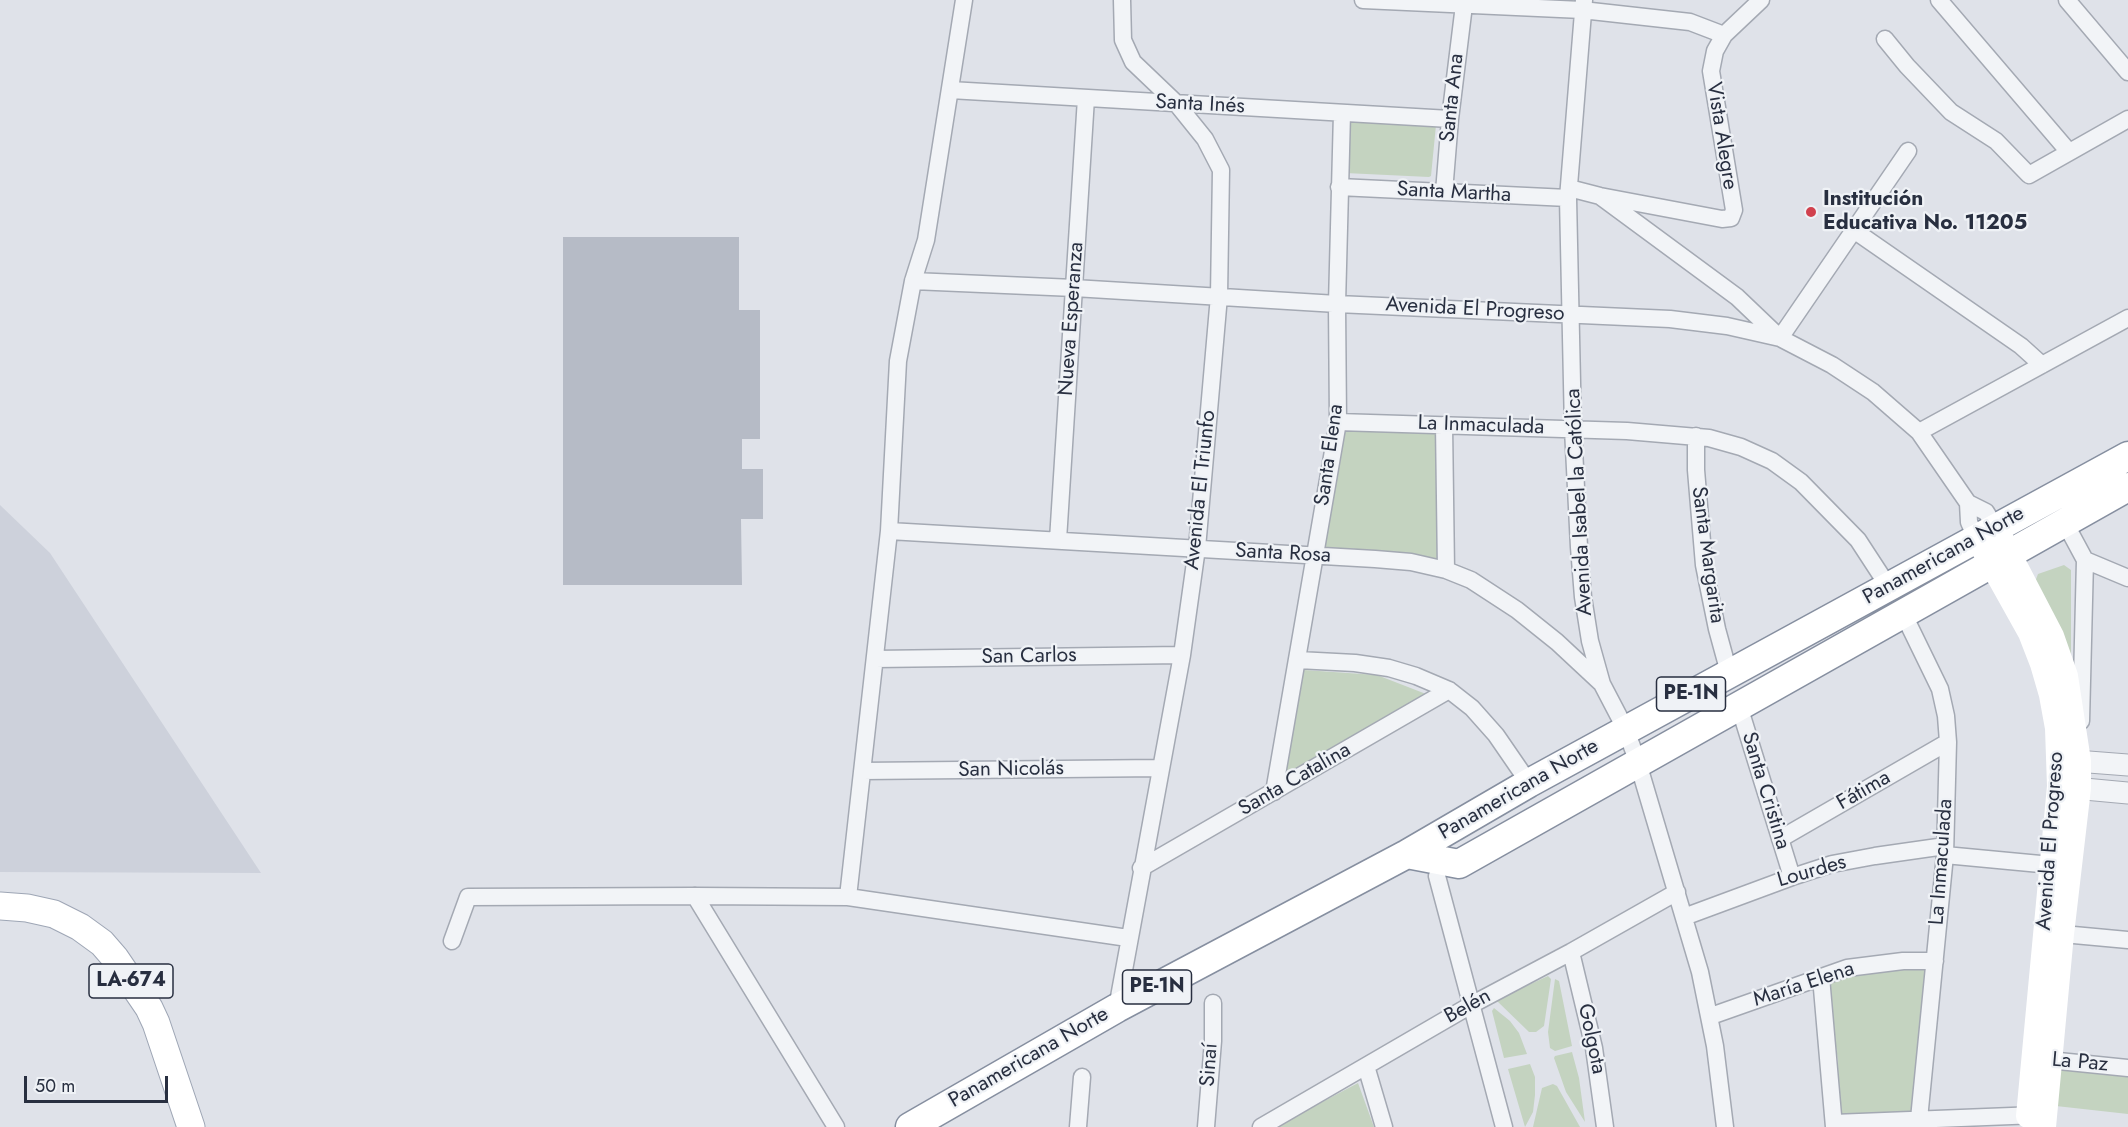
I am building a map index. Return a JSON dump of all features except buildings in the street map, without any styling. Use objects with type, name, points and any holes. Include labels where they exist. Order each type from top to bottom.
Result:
[{"type":"highway","name":"Panamericana Norte","points":[[910,1127],[1117,1008],[1407,854],[1529,783],[2128,456]]},
{"type":"highway","name":"Panamericana Norte","points":[[1448,870],[2128,487]]},
{"type":"highway","points":[[1407,854],[1448,870]]},
{"type":"main road","name":"Avenida El Progreso","points":[[1986,532],[2001,558],[2042,664],[2057,728],[2069,760],[2069,787],[2036,1121]]},
{"type":"main road","name":"Avenida El Progreso","points":[[2053,933],[2051,865],[2069,787]]},
{"type":"main road","name":"LA-674","points":[[0,906],[27,908],[54,914],[80,927],[102,943],[115,958],[156,1023],[191,1127]]},
{"type":"street","points":[[848,897],[889,531],[898,361],[914,281],[926,240],[964,0]]},
{"type":"street","name":"Avenida El Triunfo","points":[[1117,1008],[1128,938],[1182,655],[1197,548],[1219,296],[1221,170],[1204,139],[1176,103],[1133,62],[1123,40],[1122,0]]},
{"type":"street","points":[[1364,0],[1464,5],[1583,5],[1610,13],[1690,22],[1724,35]]},
{"type":"street","points":[[1610,13],[1623,0]]},
{"type":"street","name":"Vista Alegre","points":[[1731,218],[1734,210],[1711,71],[1715,51],[1724,35],[1761,0]]},
{"type":"street","points":[[1939,0],[2069,152]]},
{"type":"street","points":[[2067,0],[2128,72]]},
{"type":"street","name":"Santa Ana","points":[[1444,192],[1464,5]]},
{"type":"street","name":"Avenida Isabel la Católica","points":[[1583,5],[1569,193],[1574,429],[1583,597],[1590,641],[1602,684],[1626,730],[1638,763],[1711,1016],[1725,1127]]},
{"type":"street","points":[[1885,39],[1951,112],[1996,141],[2029,175],[2069,152],[2126,126]]},
{"type":"street","name":"Santa Inés","points":[[950,90],[1450,119]]},
{"type":"street","name":"Nueva Esperanza","points":[[1058,540],[1086,98]]},
{"type":"street","name":"Santa Elena","points":[[1274,792],[1338,422],[1337,304],[1342,113]]},
{"type":"street","points":[[1600,196],[1737,297],[1780,338],[1908,151]]},
{"type":"street","name":"Santa Martha","points":[[1339,187],[1444,192],[1569,193],[1600,196],[1722,219],[1731,218]]},
{"type":"street","points":[[1855,231],[2021,346],[2042,365]]},
{"type":"street","name":"Avenida El Progreso","points":[[914,281],[1670,319],[1727,326],[1780,338],[1832,365],[1873,392],[1919,432],[1968,503],[1986,512],[1986,532]]},
{"type":"street","points":[[1919,432],[2128,318]]},
{"type":"street","name":"La Inmaculada","points":[[1338,422],[1574,429],[1696,436],[1741,447],[1772,461],[1801,482],[1858,540],[1887,586]]},
{"type":"street","points":[[1444,425],[1446,570]]},
{"type":"street","name":"Santa Margarita","points":[[1696,436],[1696,470],[1704,565],[1729,673]]},
{"type":"street","points":[[2064,521],[2085,560],[2128,578]]},
{"type":"street","name":"Santa Rosa","points":[[889,531],[1410,562],[1446,570],[1471,580],[1517,610],[1557,642],[1602,684]]},
{"type":"street","name":"Avenida El Progreso","points":[[2069,760],[2085,560]]},
{"type":"street","name":"La Inmaculada","points":[[1904,613],[1940,689],[1946,716],[1948,742],[1945,850],[1919,1119]]},
{"type":"street","name":"San Carlos","points":[[876,659],[1182,655]]},
{"type":"street","points":[[1298,660],[1355,663],[1389,668],[1449,690],[1472,708],[1496,735],[1529,783]]},
{"type":"street","name":"Santa Catalina","points":[[1141,868],[1449,690]]},
{"type":"street","name":"Santa Cristina","points":[[1739,706],[1792,877]]},
{"type":"street","name":"Fátima","points":[[1780,839],[1948,742]]},
{"type":"street","points":[[2069,760],[2128,765]]},
{"type":"street","name":"San Nicolás","points":[[862,771],[1160,768]]},
{"type":"street","points":[[2069,787],[2128,793]]},
{"type":"street","name":"Lourdes","points":[[1684,916],[1792,877],[1843,862],[1945,850],[2051,865]]},
{"type":"street","points":[[1448,870],[1471,1005],[1504,1127]]},
{"type":"street","name":"Belén","points":[[1261,1127],[1471,1005],[1677,892]]},
{"type":"street","points":[[695,896],[836,1127]]},
{"type":"street","points":[[452,941],[468,897],[848,897],[1128,938]]},
{"type":"street","points":[[2053,933],[2128,940]]},
{"type":"street","name":"Golgota","points":[[1571,952],[1594,1048],[1605,1127]]},
{"type":"street","name":"María Elena","points":[[1711,1016],[1847,968],[1903,961],[1935,961]]},
{"type":"street","points":[[1821,977],[1834,1125],[1919,1119],[2036,1121]]},
{"type":"street","name":"Sinaí","points":[[1206,1127],[1213,1003]]},
{"type":"street","name":"La Paz","points":[[2041,1060],[2128,1068]]},
{"type":"street","points":[[1366,1066],[1384,1127]]},
{"type":"street","points":[[1078,1127],[1082,1077]]},
{"type":"shaded area","points":[[0,505],[50,553],[261,873],[0,872]]},
{"type":"green space","points":[[1346,120],[1436,125],[1431,176],[1345,173]]},
{"type":"green space","points":[[1339,429],[1438,431],[1441,561],[1372,550],[1322,547]]},
{"type":"green space","points":[[2064,565],[2071,570],[2071,669],[2035,582],[2038,574]]},
{"type":"green space","points":[[1304,670],[1377,675],[1426,694],[1420,701],[1284,779]]},
{"type":"green space","points":[[1928,969],[1913,1115],[1839,1118],[1838,1061],[1827,982],[1876,970]]},
{"type":"green space","points":[[1548,976],[1551,979],[1544,1026],[1536,1032],[1529,1032],[1496,1000]]},
{"type":"green space","points":[[1555,979],[1559,981],[1572,1046],[1555,1051],[1550,1048],[1548,1032]]},
{"type":"green space","points":[[1494,1008],[1510,1021],[1519,1033],[1527,1054],[1504,1058],[1492,1011]]},
{"type":"green space","points":[[1572,1052],[1579,1078],[1585,1122],[1566,1092],[1554,1058]]},
{"type":"green space","points":[[1530,1064],[1535,1077],[1535,1095],[1533,1112],[1525,1127],[1508,1069]]},
{"type":"green space","points":[[2049,1065],[2128,1074],[2128,1114],[2047,1105]]},
{"type":"green space","points":[[1358,1083],[1374,1127],[1275,1127]]},
{"type":"green space","points":[[1553,1084],[1557,1086],[1580,1127],[1533,1127],[1542,1088]]},
{"type":"place","name":"Institución Educativa No. 11205","points":[[1811,212]]}]
